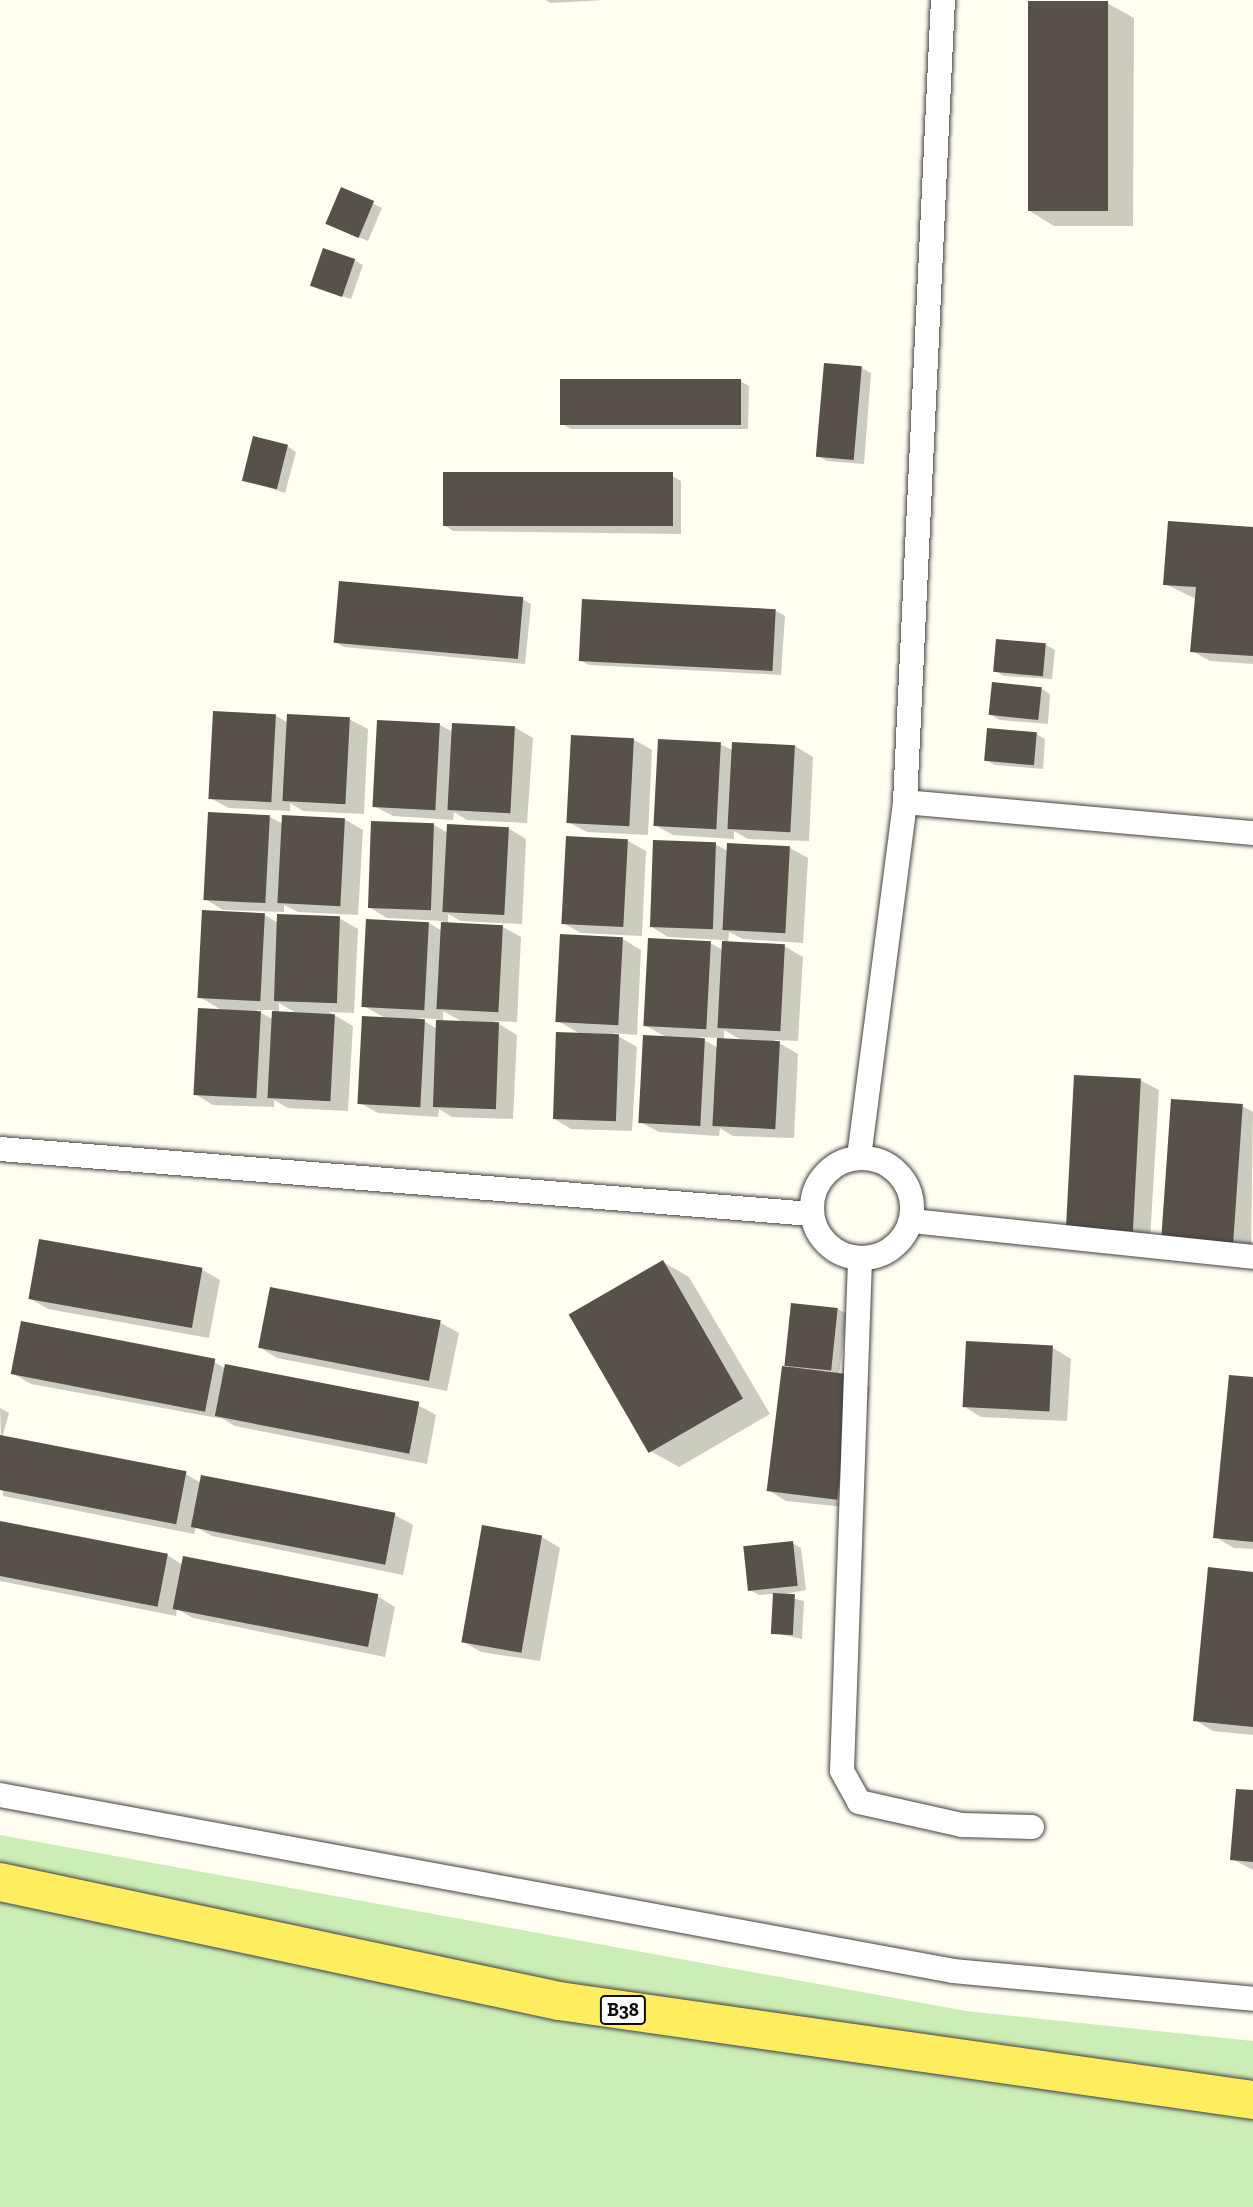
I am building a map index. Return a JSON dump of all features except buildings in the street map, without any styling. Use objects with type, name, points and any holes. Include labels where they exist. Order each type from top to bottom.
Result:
[{"type":"main road","name":"B38","points":[[0,1882],[559,2001],[1253,2100]]},
{"type":"lane","points":[[859,1157],[905,802],[943,0]]},
{"type":"lane","points":[[905,802],[1253,832]]},
{"type":"lane","points":[[0,1149],[811,1214]]},
{"type":"lane","points":[[859,1157],[890,1164],[911,1189],[912,1221],[894,1250],[860,1260],[827,1246],[811,1214],[815,1187],[824,1176],[833,1166],[859,1157]]},
{"type":"lane","points":[[912,1221],[1253,1257]]},
{"type":"lane","points":[[860,1260],[842,1771],[859,1802],[962,1825],[1032,1827]]},
{"type":"lane","points":[[0,1796],[953,1971],[1253,1999]]},
{"type":"green space","points":[[0,1835],[966,2011],[1253,2041],[1253,2207],[0,2207]]}]
